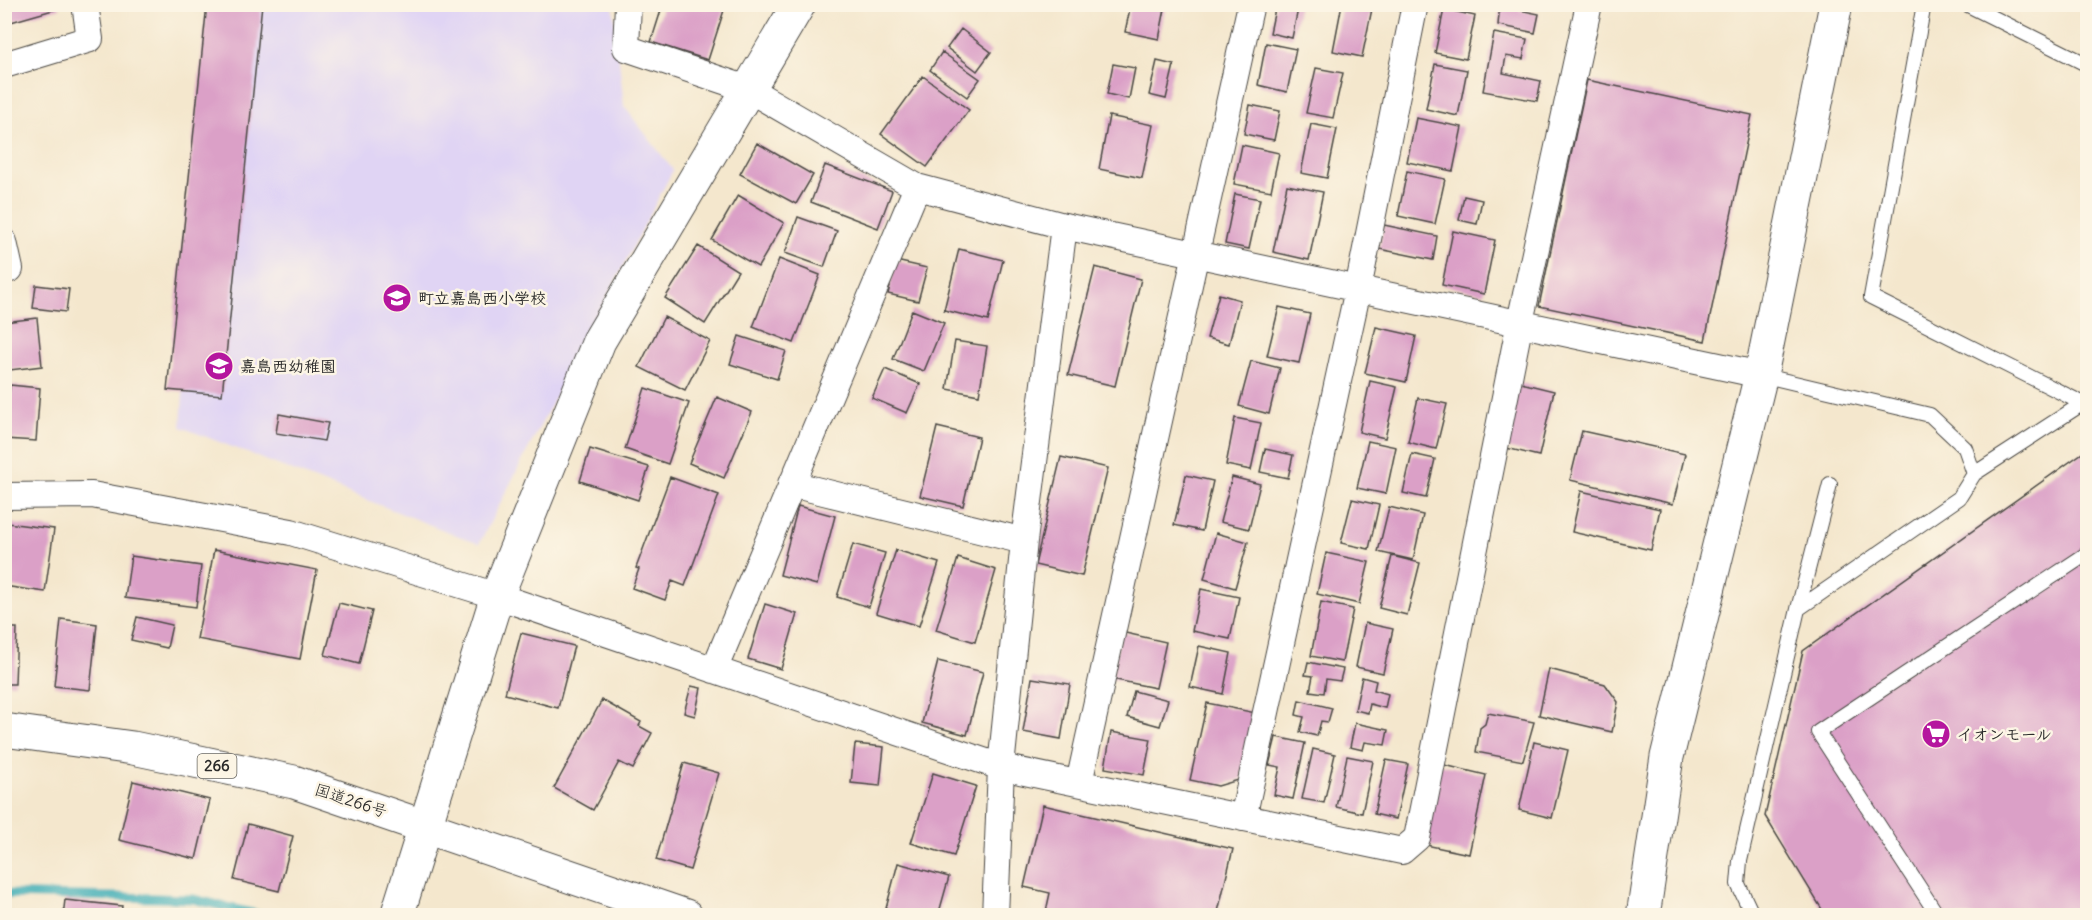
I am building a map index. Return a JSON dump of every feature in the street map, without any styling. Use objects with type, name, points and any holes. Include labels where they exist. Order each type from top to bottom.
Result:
[{"type":"main road","points":[[397,915],[497,596],[599,341],[799,4]]},
{"type":"main road","points":[[1643,915],[1667,757],[1761,375],[1836,4]]},
{"type":"main road","name":"国道266号","points":[[4,730],[133,748],[294,782],[425,824],[686,915]]},
{"type":"street","points":[[4,64],[90,39],[85,4]]},
{"type":"street","points":[[628,4],[626,48],[748,89],[917,188],[1064,225],[1761,375]]},
{"type":"street","points":[[1079,783],[1251,4]]},
{"type":"street","points":[[1244,818],[1358,289],[1415,4]]},
{"type":"street","points":[[4,496],[92,495],[291,532],[497,596],[1001,767],[1402,851],[1416,838],[1520,322],[1589,4]]},
{"type":"street","points":[[714,669],[917,188]]},
{"type":"street","points":[[995,915],[1001,767],[1024,541],[1064,225]]},
{"type":"street","points":[[4,242],[10,269],[4,270]]},
{"type":"street","points":[[791,484],[1024,541]]},
{"type":"lane","points":[[1924,4],[1871,297],[2085,401]]},
{"type":"lane","points":[[1966,4],[2088,65]]},
{"type":"lane","points":[[1761,375],[1930,415],[1965,448],[1974,474]]},
{"type":"lane","points":[[1798,609],[1959,498],[1974,474],[2085,401]]},
{"type":"lane","points":[[1753,915],[1738,884],[1740,861],[1798,609],[1830,484]]},
{"type":"lane","points":[[1938,915],[1818,732],[2088,554]]},
{"type":"shaded area","name":"町立嘉島西小学校","points":[[206,5],[613,5],[624,106],[673,170],[479,544],[181,427]]},
{"type":"building","points":[[4,4],[59,4],[60,8],[4,24]]},
{"type":"building","points":[[207,4],[262,4],[222,395],[167,390]]},
{"type":"building","points":[[663,4],[726,4],[708,60],[651,42]]},
{"type":"building","points":[[1131,4],[1166,4],[1159,39],[1125,32]]},
{"type":"building","points":[[1276,4],[1299,4],[1292,38],[1270,33]]},
{"type":"building","points":[[1342,4],[1373,4],[1362,57],[1333,51]]},
{"type":"building","points":[[1500,4],[1520,4],[1519,10],[1539,14],[1535,33],[1498,25]]},
{"type":"building","points":[[1444,9],[1475,16],[1466,59],[1435,53]]},
{"type":"building","points":[[961,29],[991,52],[977,71],[947,48]]},
{"type":"building","points":[[1494,33],[1527,39],[1523,59],[1506,56],[1503,73],[1541,81],[1537,101],[1483,91]]},
{"type":"building","points":[[1266,43],[1296,49],[1287,92],[1258,85]]},
{"type":"building","points":[[942,52],[980,79],[967,97],[930,70]]},
{"type":"building","points":[[1157,61],[1174,65],[1166,99],[1149,95]]},
{"type":"building","points":[[1113,64],[1135,68],[1129,99],[1107,94]]},
{"type":"building","points":[[1435,64],[1467,70],[1458,116],[1426,109]]},
{"type":"building","points":[[1316,68],[1343,73],[1333,118],[1306,113]]},
{"type":"building","points":[[923,76],[969,110],[927,167],[881,134]]},
{"type":"building","points":[[1587,80],[1752,115],[1705,341],[1539,306]]},
{"type":"building","points":[[1250,105],[1280,111],[1274,140],[1244,134]]},
{"type":"building","points":[[1109,116],[1153,125],[1142,178],[1099,169]]},
{"type":"building","points":[[1416,118],[1462,127],[1453,171],[1407,162]]},
{"type":"building","points":[[1311,124],[1337,129],[1327,178],[1301,173]]},
{"type":"building","points":[[757,143],[813,175],[796,204],[740,174]]},
{"type":"building","points":[[1242,145],[1279,153],[1271,191],[1234,184]]},
{"type":"building","points":[[825,165],[892,191],[878,228],[811,202]]},
{"type":"building","points":[[1407,171],[1445,179],[1435,224],[1398,216]]},
{"type":"building","points":[[1287,185],[1323,192],[1309,260],[1273,252]]},
{"type":"building","points":[[1235,194],[1260,199],[1249,249],[1225,244]]},
{"type":"building","points":[[738,195],[784,223],[758,267],[712,240]]},
{"type":"building","points":[[1464,196],[1482,200],[1477,224],[1459,220]]},
{"type":"building","points":[[798,217],[837,231],[824,267],[785,253]]},
{"type":"building","points":[[1384,225],[1437,236],[1433,260],[1379,249]]},
{"type":"building","points":[[1453,231],[1495,240],[1484,294],[1442,285]]},
{"type":"building","points":[[698,246],[738,271],[705,324],[665,298]]},
{"type":"building","points":[[959,249],[1003,260],[988,321],[944,310]]},
{"type":"building","points":[[779,259],[820,275],[794,343],[753,327]]},
{"type":"building","points":[[896,261],[927,268],[918,301],[888,294]]},
{"type":"building","points":[[1095,267],[1141,279],[1115,386],[1068,375]]},
{"type":"building","points":[[36,285],[69,289],[66,312],[33,308]]},
{"type":"building","points":[[1219,294],[1240,300],[1229,344],[1207,338]]},
{"type":"building","points":[[1279,307],[1310,314],[1299,363],[1267,356]]},
{"type":"building","points":[[912,310],[944,323],[924,371],[893,359]]},
{"type":"building","points":[[664,317],[710,341],[685,390],[639,367]]},
{"type":"building","points":[[37,318],[42,366],[10,370],[4,322]]},
{"type":"building","points":[[1376,327],[1416,336],[1406,382],[1365,373]]},
{"type":"building","points":[[739,336],[786,351],[777,379],[730,364]]},
{"type":"building","points":[[955,341],[987,346],[979,395],[947,389]]},
{"type":"building","points":[[1251,361],[1280,368],[1269,414],[1239,406]]},
{"type":"building","points":[[885,369],[920,384],[907,413],[872,398]]},
{"type":"building","points":[[1370,381],[1397,387],[1385,438],[1359,432]]},
{"type":"building","points":[[1517,382],[1554,391],[1539,456],[1502,447]]},
{"type":"building","points":[[10,385],[40,388],[36,441],[5,439]]},
{"type":"building","points":[[645,388],[689,403],[668,464],[625,449]]},
{"type":"building","points":[[717,397],[752,412],[724,478],[689,463]]},
{"type":"building","points":[[1418,398],[1447,404],[1436,449],[1408,442]]},
{"type":"building","points":[[279,414],[328,423],[324,441],[276,433]]},
{"type":"building","points":[[1235,418],[1261,423],[1251,470],[1226,465]]},
{"type":"building","points":[[937,427],[979,437],[963,506],[920,496]]},
{"type":"building","points":[[1582,431],[1685,454],[1673,504],[1570,480]]},
{"type":"building","points":[[1368,441],[1396,447],[1386,494],[1357,488]]},
{"type":"building","points":[[590,449],[649,467],[638,500],[580,481]]},
{"type":"building","points":[[1265,449],[1293,455],[1288,478],[1260,472]]},
{"type":"building","name":"イオンモール","points":[[2088,449],[2088,916],[1826,916],[1765,816],[1803,651]]},
{"type":"building","points":[[1412,454],[1435,459],[1426,498],[1403,493]]},
{"type":"building","points":[[1061,457],[1108,468],[1082,576],[1035,565]]},
{"type":"building","points":[[1186,475],[1213,481],[1202,531],[1174,525]]},
{"type":"building","points":[[670,477],[719,495],[685,586],[672,581],[665,600],[632,588],[639,569],[636,568]]},
{"type":"building","points":[[1232,477],[1260,484],[1249,529],[1220,522]]},
{"type":"building","points":[[1581,491],[1660,509],[1651,550],[1572,532]]},
{"type":"building","points":[[1352,499],[1379,505],[1369,549],[1341,543]]},
{"type":"building","points":[[798,506],[835,516],[817,585],[780,575]]},
{"type":"building","points":[[1389,507],[1423,515],[1413,560],[1378,552]]},
{"type":"building","points":[[7,523],[54,529],[45,592],[4,586]]},
{"type":"building","points":[[1216,533],[1248,542],[1235,588],[1204,579]]},
{"type":"building","points":[[853,544],[885,553],[869,607],[837,597]]},
{"type":"building","points":[[214,550],[317,570],[300,659],[197,639]]},
{"type":"building","points":[[896,550],[939,563],[919,626],[876,613]]},
{"type":"building","points":[[1326,553],[1369,562],[1359,604],[1317,594]]},
{"type":"building","points":[[131,556],[201,566],[196,607],[125,598]]},
{"type":"building","points":[[1392,556],[1420,563],[1407,615],[1379,608]]},
{"type":"building","points":[[958,558],[996,570],[975,642],[936,630]]},
{"type":"building","points":[[1201,589],[1239,597],[1230,639],[1192,631]]},
{"type":"building","points":[[1321,602],[1353,609],[1342,662],[1311,656]]},
{"type":"building","points":[[339,603],[372,611],[359,664],[325,655]]},
{"type":"building","points":[[765,604],[797,614],[781,669],[748,659]]},
{"type":"building","points":[[137,617],[172,625],[167,648],[131,640]]},
{"type":"building","points":[[61,619],[97,624],[90,690],[54,686]]},
{"type":"building","points":[[1365,623],[1393,629],[1383,673],[1356,667]]},
{"type":"building","points":[[4,628],[17,628],[15,684],[4,684]]},
{"type":"building","points":[[1121,632],[1166,642],[1156,688],[1111,679]]},
{"type":"building","points":[[521,633],[574,646],[558,708],[505,694]]},
{"type":"building","points":[[1199,646],[1231,653],[1223,694],[1190,687]]},
{"type":"building","points":[[938,661],[983,672],[967,735],[922,723]]},
{"type":"building","points":[[1308,662],[1343,669],[1340,681],[1326,679],[1324,693],[1310,691],[1313,676],[1305,675]]},
{"type":"building","points":[[1549,669],[1605,684],[1618,702],[1612,732],[1539,715]]},
{"type":"building","points":[[1362,677],[1376,681],[1374,690],[1388,694],[1385,708],[1370,704],[1368,713],[1355,710]]},
{"type":"building","points":[[1032,678],[1070,684],[1061,739],[1023,732]]},
{"type":"building","points":[[691,686],[701,688],[695,716],[684,713]]},
{"type":"building","points":[[1134,691],[1168,700],[1160,726],[1127,717]]},
{"type":"building","points":[[602,700],[641,722],[639,726],[652,733],[633,769],[619,762],[593,810],[554,788]]},
{"type":"building","points":[[1299,700],[1332,708],[1328,722],[1321,721],[1317,736],[1300,732],[1304,717],[1296,715]]},
{"type":"building","points":[[1207,703],[1256,713],[1242,779],[1218,786],[1190,780]]},
{"type":"building","points":[[1488,713],[1534,722],[1523,761],[1476,752],[1480,728],[1485,724]]},
{"type":"building","points":[[1355,723],[1388,730],[1385,745],[1365,742],[1363,750],[1350,747]]},
{"type":"building","points":[[1111,732],[1151,739],[1144,775],[1105,768]]},
{"type":"building","points":[[1276,737],[1305,743],[1293,799],[1274,795],[1280,767],[1269,765]]},
{"type":"building","points":[[1534,742],[1568,750],[1552,818],[1519,810]]},
{"type":"building","points":[[855,744],[884,747],[880,786],[851,783]]},
{"type":"building","points":[[1313,749],[1335,754],[1324,803],[1302,799]]},
{"type":"building","points":[[1347,756],[1373,761],[1362,813],[1336,807]]},
{"type":"building","points":[[1386,760],[1408,764],[1396,819],[1374,814]]},
{"type":"building","points":[[684,763],[719,773],[690,870],[656,860]]},
{"type":"building","points":[[1440,764],[1486,775],[1469,854],[1421,844]]},
{"type":"building","points":[[933,773],[976,786],[954,856],[911,843]]},
{"type":"building","points":[[133,781],[210,800],[196,859],[119,840]]},
{"type":"building","points":[[1043,805],[1233,849],[1217,916],[1045,916],[1050,893],[1024,887]]},
{"type":"building","points":[[248,824],[293,836],[279,891],[234,880]]},
{"type":"building","points":[[898,863],[949,877],[938,916],[884,916]]},
{"type":"building","points":[[65,900],[122,906],[121,916],[63,916]]},
{"type":"waterway","points":[[4,894],[193,899],[264,916]]},
{"type":"place","name":"町立嘉島西小学校","points":[[397,298]]},
{"type":"place","name":"嘉島西幼稚園","points":[[219,366]]},
{"type":"place","name":"イオンモール","points":[[1936,734]]}]
